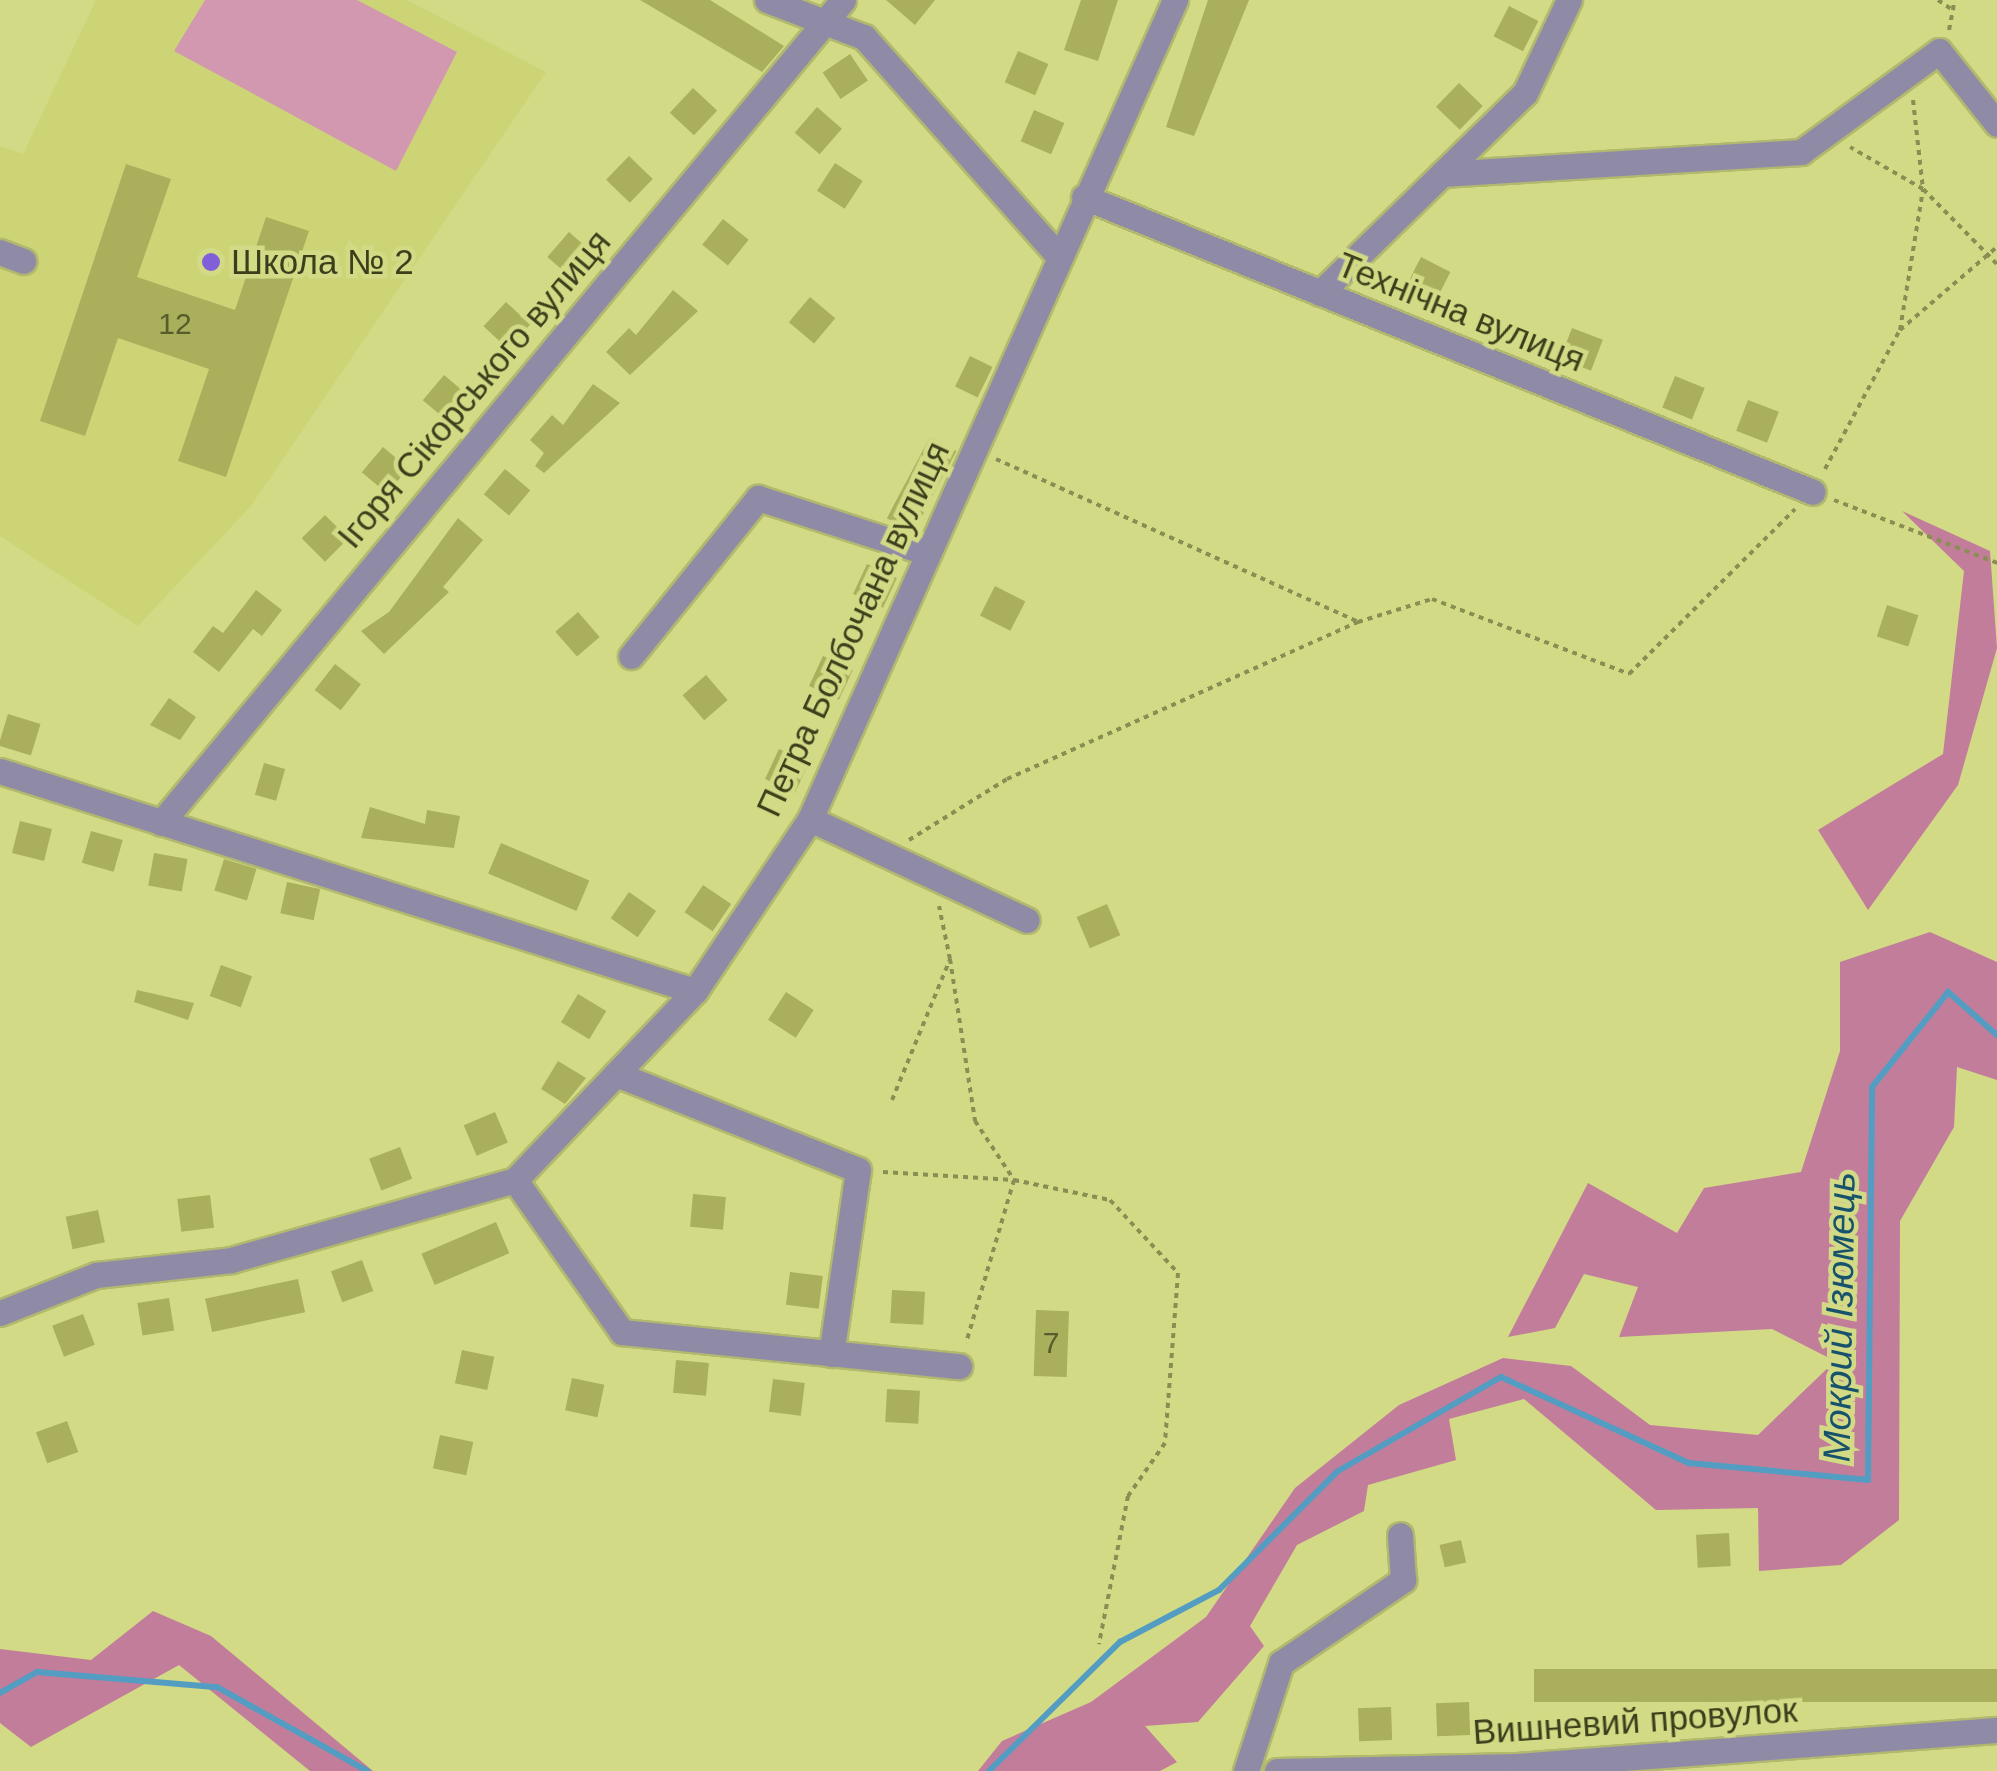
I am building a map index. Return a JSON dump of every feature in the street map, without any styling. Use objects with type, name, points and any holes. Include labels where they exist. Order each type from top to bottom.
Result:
[{"type":"street","points":[[767,0],[864,37],[1059,257]]},
{"type":"street","name":"Ігоря Сікорського вулиця","points":[[161,823],[842,0]]},
{"type":"street","name":"Петра Болбочана вулиця","points":[[515,1180],[695,991],[810,820],[925,552],[1174,0]]},
{"type":"street","points":[[1320,293],[1525,93],[1570,0]]},
{"type":"street","points":[[1442,174],[1801,152],[1939,51],[1997,124]]},
{"type":"street","name":"Технічна вулиця","points":[[1084,197],[1812,492]]},
{"type":"street","points":[[632,656],[758,498],[925,552]]},
{"type":"street","points":[[0,771],[695,991]]},
{"type":"street","points":[[810,820],[1027,920]]},
{"type":"street","points":[[616,1074],[858,1170],[830,1354]]},
{"type":"street","points":[[0,1312],[96,1275],[231,1260],[515,1180],[622,1332],[959,1366]]},
{"type":"street","points":[[1246,1771],[1281,1663],[1404,1580],[1400,1535]]},
{"type":"street","name":"Вишневий провулок","points":[[1277,1771],[1515,1769],[1997,1730]]},
{"type":"path","points":[[1938,0],[1953,10],[1954,0]]},
{"type":"path","points":[[1900,330],[1923,189],[1910,72]]},
{"type":"path","points":[[1826,134],[1923,189],[1988,249],[1997,264]]},
{"type":"path","points":[[885,855],[1007,779],[1358,622],[1432,598],[1628,674],[1812,492],[1900,330],[1988,249],[1997,247]]},
{"type":"path","points":[[974,448],[1358,622]]},
{"type":"path","points":[[1812,492],[1997,563]]},
{"type":"path","points":[[932,876],[950,959],[975,1121],[1014,1180],[959,1366]]},
{"type":"path","points":[[892,1100],[950,959]]},
{"type":"path","points":[[858,1170],[1014,1180],[1110,1200],[1178,1273],[1165,1443],[1128,1496],[1098,1644]]},
{"type":"shaded area","name":"Школа № 2","points":[[96,0],[407,0],[546,72],[251,506],[138,626],[0,536],[0,146],[23,154]]},
{"type":"shaded area","points":[[205,0],[357,0],[457,52],[396,171],[174,51]]},
{"type":"shaded area","points":[[1902,511],[1990,551],[1997,648],[1958,785],[1868,910],[1818,830],[1943,754],[1964,571]]},
{"type":"shaded area","points":[[1930,932],[1997,962],[1997,1080],[1957,1067],[1954,1127],[1900,1221],[1899,1520],[1841,1565],[1759,1571],[1758,1508],[1656,1510],[1524,1399],[1449,1419],[1456,1460],[1368,1485],[1364,1511],[1297,1545],[1250,1626],[1264,1646],[1198,1722],[1145,1726],[1177,1762],[1160,1771],[978,1771],[1002,1741],[1091,1702],[1206,1617],[1295,1488],[1399,1405],[1503,1358],[1571,1366],[1650,1425],[1758,1435],[1835,1361],[1772,1329],[1619,1337],[1638,1287],[1584,1274],[1555,1328],[1508,1337],[1588,1183],[1677,1233],[1704,1188],[1801,1172],[1840,1051],[1840,962]]},
{"type":"shaded area","points":[[153,1611],[211,1636],[373,1771],[310,1771],[179,1665],[31,1747],[0,1723],[0,1649],[91,1660]]},
{"type":"building","points":[[640,0],[710,0],[784,46],[762,72]]},
{"type":"building","points":[[886,0],[935,0],[915,25]]},
{"type":"building","points":[[1081,0],[1118,0],[1098,61],[1064,50]]},
{"type":"building","points":[[1208,0],[1249,0],[1194,136],[1166,127]]},
{"type":"building","points":[[1509,6],[1538,21],[1523,51],[1494,36]]},
{"type":"building","points":[[1018,51],[1048,64],[1035,95],[1005,82]]},
{"type":"building","points":[[850,54],[868,81],[841,99],[823,72]]},
{"type":"building","points":[[1459,83],[1483,106],[1460,130],[1436,107]]},
{"type":"building","points":[[693,88],[717,111],[694,135],[670,113]]},
{"type":"building","points":[[817,107],[842,129],[820,154],[795,133]]},
{"type":"building","points":[[1034,110],[1064,123],[1051,154],[1021,141]]},
{"type":"building","points":[[629,156],[653,179],[630,203],[606,180]]},
{"type":"building","points":[[835,163],[863,181],[845,209],[817,191]]},
{"type":"building","points":[[126,164],[171,179],[137,277],[235,310],[266,217],[309,231],[226,477],[178,461],[209,369],[118,338],[85,436],[40,421]]},
{"type":"building","points":[[723,219],[749,240],[728,265],[702,245]]},
{"type":"building","points":[[569,232],[594,254],[572,279],[547,257]]},
{"type":"building","points":[[1421,257],[1450,272],[1435,302],[1406,287]]},
{"type":"building","points":[[673,290],[698,311],[630,375],[606,352],[629,328],[636,335]]},
{"type":"building","points":[[810,297],[835,318],[814,343],[789,322]]},
{"type":"building","points":[[506,302],[530,325],[508,349],[483,326]]},
{"type":"building","points":[[1572,328],[1603,340],[1591,371],[1560,359]]},
{"type":"building","points":[[970,356],[992,367],[978,398],[955,387]]},
{"type":"building","points":[[444,375],[469,396],[448,421],[423,400]]},
{"type":"building","points":[[1675,376],[1705,388],[1692,420],[1662,408]]},
{"type":"building","points":[[593,384],[620,403],[544,473],[535,466],[544,453],[530,440],[552,415],[563,425]]},
{"type":"building","points":[[1748,400],[1779,412],[1767,443],[1736,431]]},
{"type":"building","points":[[930,437],[956,451],[913,532],[887,518]]},
{"type":"building","points":[[383,447],[408,468],[387,493],[362,472]]},
{"type":"building","points":[[505,469],[530,490],[509,515],[484,494]]},
{"type":"building","points":[[325,515],[348,538],[325,562],[302,538]]},
{"type":"building","points":[[458,518],[483,540],[443,587],[449,592],[384,654],[361,631],[389,612]]},
{"type":"building","points":[[867,564],[897,578],[883,608],[853,594]]},
{"type":"building","points":[[995,586],[1025,601],[1010,631],[980,615]]},
{"type":"building","points":[[256,590],[282,610],[262,636],[253,629],[219,672],[193,652],[213,626],[223,633]]},
{"type":"building","points":[[1887,605],[1918,615],[1908,647],[1877,636]]},
{"type":"building","points":[[578,612],[600,637],[577,657],[555,632]]},
{"type":"building","points":[[823,656],[853,670],[839,700],[809,686]]},
{"type":"building","points":[[335,664],[361,684],[341,710],[315,690]]},
{"type":"building","points":[[706,675],[728,700],[704,720],[683,695]]},
{"type":"building","points":[[169,698],[196,717],[180,740],[150,725]]},
{"type":"building","points":[[8,714],[41,724],[31,755],[0,746]]},
{"type":"building","points":[[779,749],[809,763],[795,793],[765,779]]},
{"type":"building","points":[[264,763],[285,769],[276,801],[255,795]]},
{"type":"building","points":[[370,807],[425,824],[427,810],[460,816],[454,848],[361,838]]},
{"type":"building","points":[[20,821],[52,829],[44,861],[12,853]]},
{"type":"building","points":[[91,831],[123,840],[114,872],[82,863]]},
{"type":"building","points":[[501,843],[589,881],[576,911],[488,873]]},
{"type":"building","points":[[154,853],[187,859],[182,891],[148,885]]},
{"type":"building","points":[[224,859],[257,869],[247,900],[214,891]]},
{"type":"building","points":[[287,882],[320,889],[314,920],[280,913]]},
{"type":"building","points":[[703,885],[731,904],[713,931],[685,912]]},
{"type":"building","points":[[629,892],[656,911],[638,937],[611,918]]},
{"type":"building","points":[[1107,904],[1120,935],[1090,948],[1077,917]]},
{"type":"building","points":[[221,965],[252,976],[241,1007],[210,996]]},
{"type":"building","points":[[137,990],[194,1003],[188,1020],[134,1002]]},
{"type":"building","points":[[786,992],[814,1010],[796,1038],[768,1020]]},
{"type":"building","points":[[578,994],[606,1011],[589,1039],[561,1022]]},
{"type":"building","points":[[558,1061],[586,1078],[565,1104],[541,1089]]},
{"type":"building","points":[[495,1112],[508,1142],[477,1156],[464,1125]]},
{"type":"building","points":[[400,1147],[412,1179],[381,1191],[369,1159]]},
{"type":"building","points":[[693,1194],[726,1197],[723,1230],[690,1227]]},
{"type":"building","points":[[210,1195],[214,1228],[181,1232],[177,1199]]},
{"type":"building","points":[[98,1210],[105,1242],[73,1249],[66,1217]]},
{"type":"building","points":[[496,1222],[509,1253],[435,1285],[421,1254]]},
{"type":"building","points":[[362,1260],[373,1291],[342,1302],[331,1271]]},
{"type":"building","points":[[790,1272],[823,1276],[819,1309],[786,1305]]},
{"type":"building","points":[[298,1279],[305,1312],[212,1332],[205,1299]]},
{"type":"building","points":[[892,1290],[925,1292],[923,1325],[890,1323]]},
{"type":"building","points":[[169,1298],[174,1331],[143,1336],[137,1303]]},
{"type":"building","points":[[1036,1310],[1069,1311],[1067,1377],[1034,1376]]},
{"type":"building","points":[[83,1314],[95,1345],[64,1357],[52,1326]]},
{"type":"building","points":[[462,1350],[494,1357],[487,1390],[455,1383]]},
{"type":"building","points":[[676,1360],[709,1363],[706,1396],[673,1393]]},
{"type":"building","points":[[572,1378],[604,1385],[597,1417],[565,1410]]},
{"type":"building","points":[[773,1379],[805,1383],[801,1416],[769,1412]]},
{"type":"building","points":[[887,1389],[920,1391],[918,1424],[885,1422]]},
{"type":"building","points":[[67,1421],[78,1452],[47,1463],[36,1432]]},
{"type":"building","points":[[440,1435],[473,1442],[466,1475],[433,1468]]},
{"type":"building","points":[[1729,1533],[1731,1566],[1698,1568],[1696,1535]]},
{"type":"building","points":[[1461,1540],[1466,1562],[1445,1567],[1440,1545]]},
{"type":"building","points":[[1534,1669],[1997,1669],[1997,1702],[1534,1702]]},
{"type":"building","points":[[1469,1702],[1470,1735],[1437,1736],[1436,1703]]},
{"type":"building","points":[[1391,1707],[1392,1740],[1359,1741],[1358,1708]]},
{"type":"waterway","name":"Мокрий Ізюмець","points":[[989,1771],[1120,1642],[1219,1590],[1338,1471],[1501,1377],[1689,1463],[1868,1480],[1872,1087],[1948,992],[1997,1035]]},
{"type":"waterway","name":"Мокрий Ізюмець","points":[[0,1693],[37,1672],[217,1687],[367,1771]]},
{"type":"place","name":"Школа № 2","points":[[211,262]]}]
